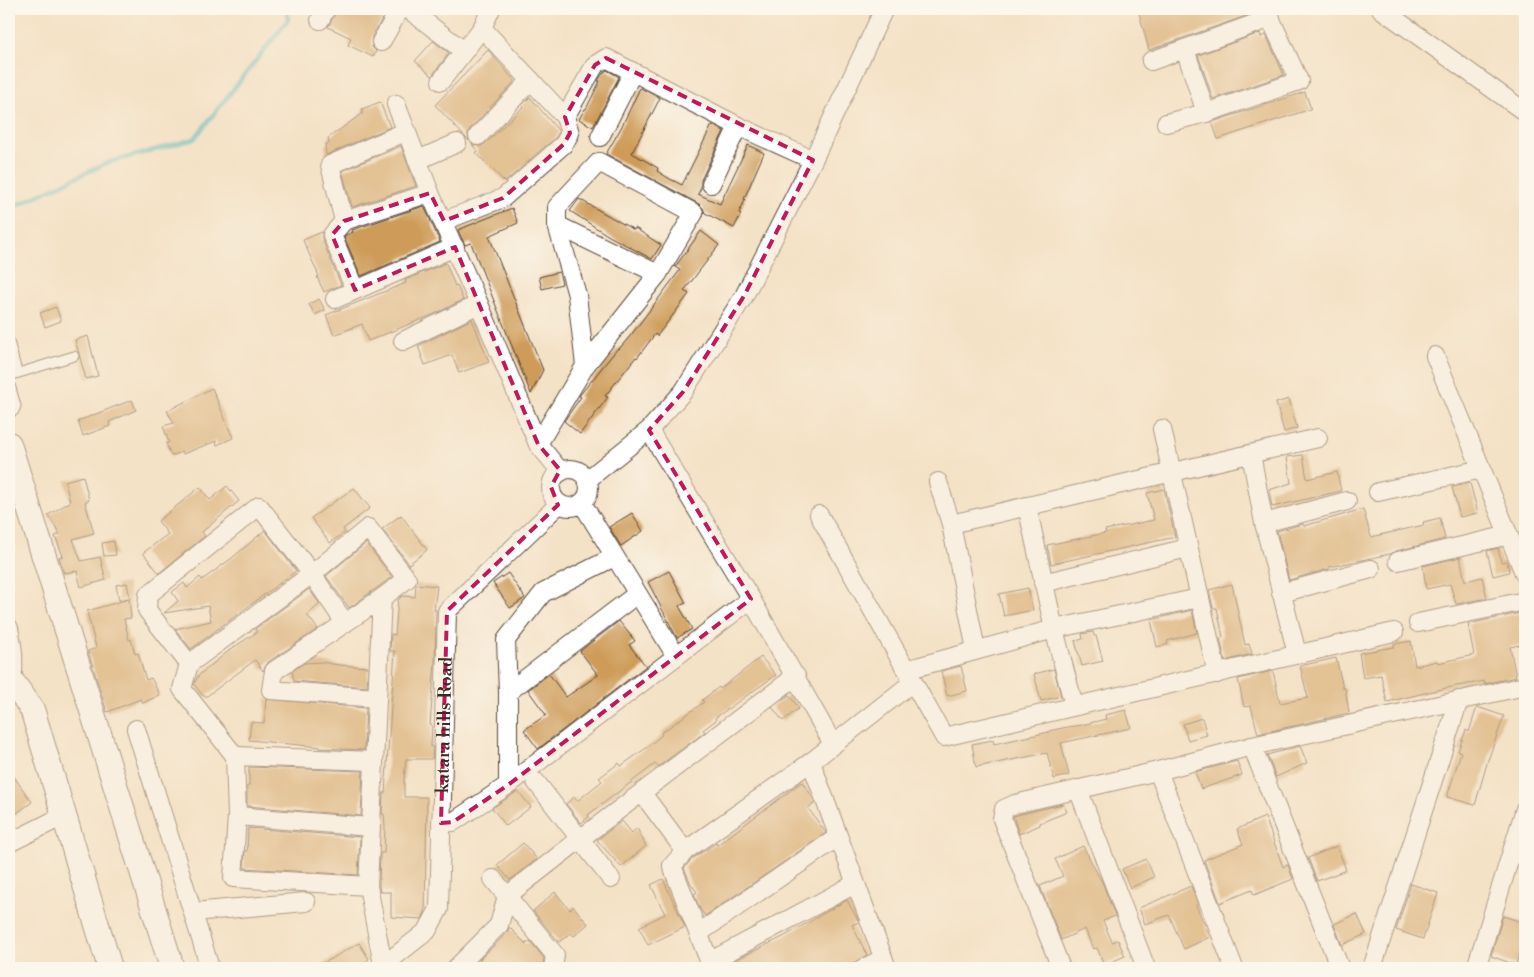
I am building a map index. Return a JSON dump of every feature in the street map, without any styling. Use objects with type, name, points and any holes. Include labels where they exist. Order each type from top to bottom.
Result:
[{"type":"street","points":[[381,42],[400,9]]},
{"type":"street","points":[[408,9],[464,51]]},
{"type":"street","points":[[441,81],[482,28],[491,9]]},
{"type":"street","points":[[587,480],[650,430],[683,392],[744,296],[813,160],[884,9]]},
{"type":"street","points":[[1381,9],[1525,112]]},
{"type":"street","points":[[1151,61],[1269,14],[1299,81],[1206,113],[1166,123]]},
{"type":"street","points":[[444,221],[503,198],[564,144],[570,133],[565,117],[482,28]]},
{"type":"street","points":[[1185,49],[1206,113]]},
{"type":"street","points":[[565,117],[595,65],[606,58],[738,126],[813,160]]},
{"type":"street","points":[[600,137],[633,72]]},
{"type":"street","points":[[478,136],[531,80]]},
{"type":"street","points":[[396,104],[430,193],[444,221],[538,444],[561,472]]},
{"type":"street","points":[[711,184],[738,126]]},
{"type":"street","points":[[344,221],[330,165],[407,131]]},
{"type":"street","points":[[418,160],[457,143]]},
{"type":"street","points":[[538,444],[585,366],[658,274],[694,213],[599,162],[558,207],[557,224],[577,295],[585,366]]},
{"type":"street","points":[[355,290],[332,235],[344,221],[430,193]]},
{"type":"street","points":[[557,224],[658,274]]},
{"type":"street","points":[[335,299],[455,247]]},
{"type":"street","points":[[403,342],[479,304]]},
{"type":"street","points":[[1435,356],[1525,575]]},
{"type":"street","points":[[1162,429],[1217,674]]},
{"type":"street","points":[[650,430],[796,676],[833,744]]},
{"type":"street","points":[[951,524],[1318,438]]},
{"type":"street","points":[[9,444],[172,968]]},
{"type":"street","points":[[1250,454],[1264,523],[1297,654]]},
{"type":"street","points":[[1378,492],[1482,469]]},
{"type":"street","points":[[567,470],[579,472],[587,480],[588,492],[582,503],[571,507],[560,504],[555,500],[551,487],[556,476],[561,472],[567,470]]},
{"type":"street","points":[[938,482],[951,524],[976,650]]},
{"type":"street","points":[[1264,523],[1346,502]]},
{"type":"street","points":[[582,503],[676,656]]},
{"type":"street","name":"katara hills Road","points":[[382,967],[427,931],[439,910],[447,612],[560,504]]},
{"type":"street","points":[[189,664],[147,610],[148,594],[259,506],[312,574],[345,623]]},
{"type":"street","points":[[1026,506],[1074,706]]},
{"type":"street","points":[[819,515],[944,737],[1394,632]]},
{"type":"street","points":[[368,886],[233,878],[237,816],[235,756],[182,689],[189,664],[312,574],[368,528],[407,579],[274,671],[271,690],[377,698]]},
{"type":"street","points":[[1398,560],[1509,535]]},
{"type":"street","points":[[1043,583],[1188,548]]},
{"type":"street","points":[[508,785],[506,640],[543,593],[614,557]]},
{"type":"street","points":[[1281,593],[1371,569]]},
{"type":"street","points":[[508,692],[637,594]]},
{"type":"street","points":[[382,598],[368,886],[382,967]]},
{"type":"street","points":[[855,884],[710,965],[672,866],[685,851],[811,762],[910,676],[976,650],[1054,629],[1200,598]]},
{"type":"street","points":[[441,823],[453,822],[508,785],[751,599]]},
{"type":"street","points":[[1418,623],[1525,601]]},
{"type":"street","points":[[9,628],[14,656],[10,679],[32,708],[110,968]]},
{"type":"street","points":[[459,967],[499,925],[506,896],[796,676]]},
{"type":"street","points":[[1061,968],[1002,819],[1004,809],[1015,804],[1158,771],[1252,746],[1525,686]]},
{"type":"street","points":[[1372,968],[1458,700]]},
{"type":"street","points":[[136,730],[210,968]]},
{"type":"street","points":[[1252,746],[1340,968]]},
{"type":"street","points":[[235,756],[374,761]]},
{"type":"street","points":[[811,762],[885,964],[864,968]]},
{"type":"street","points":[[1158,771],[1229,967]]},
{"type":"street","points":[[536,782],[611,879]]},
{"type":"street","points":[[1078,788],[1146,968]]},
{"type":"street","points":[[642,793],[685,851]]},
{"type":"street","points":[[1476,968],[1525,809]]},
{"type":"street","points":[[9,844],[65,815]]},
{"type":"street","points":[[237,816],[370,827]]},
{"type":"street","points":[[699,933],[838,837]]},
{"type":"street","points":[[493,879],[555,955],[553,968]]},
{"type":"street","points":[[193,912],[306,902]]},
{"type":"lane","points":[[9,341],[13,374],[74,356]]},
{"type":"lane","points":[[9,380],[16,406],[14,410],[9,412]]},
{"type":"highlighted area","points":[[606,58],[813,160],[744,296],[683,392],[649,430],[751,599],[508,785],[453,822],[441,823],[447,611],[558,505],[551,487],[560,470],[538,444],[455,247],[355,290],[332,235],[344,221],[430,193],[444,221],[503,198],[564,144],[570,133],[565,117],[595,65]]},
{"type":"building","points":[[337,9],[388,9],[372,37],[372,47],[376,51],[373,57],[348,45],[351,38],[328,27]]},
{"type":"building","points":[[1138,9],[1253,9],[1254,13],[1149,50]]},
{"type":"building","points":[[1260,33],[1261,37],[1266,35],[1284,75],[1213,99],[1198,55]]},
{"type":"building","points":[[433,41],[449,53],[432,76],[415,61]]},
{"type":"building","points":[[488,50],[515,81],[470,129],[468,134],[469,141],[435,105]]},
{"type":"building","points":[[607,70],[619,77],[593,127],[579,119],[600,81],[598,81]]},
{"type":"building","points":[[640,88],[660,98],[632,153],[658,168],[657,171],[670,179],[682,185],[712,125],[724,131],[701,180],[701,188],[698,194],[720,204],[748,145],[764,153],[734,228],[705,213],[699,204],[606,154]]},
{"type":"building","points":[[1305,92],[1311,109],[1218,139],[1212,122]]},
{"type":"building","points":[[530,97],[559,132],[556,137],[505,182],[476,153],[478,151],[472,145],[481,146],[486,143],[523,107],[522,105]]},
{"type":"building","points":[[380,102],[390,127],[326,155],[325,145],[329,143],[328,138],[363,113],[362,109]]},
{"type":"building","points":[[401,146],[416,186],[352,207],[342,171]]},
{"type":"building","points":[[579,199],[634,230],[635,228],[661,245],[652,259],[609,236],[570,211]]},
{"type":"building","points":[[424,206],[440,242],[361,276],[344,237],[353,232],[352,230]]},
{"type":"building","points":[[512,208],[518,223],[489,236],[543,370],[531,394],[471,243],[465,245],[458,230]]},
{"type":"building","points":[[701,231],[719,245],[684,291],[689,294],[657,336],[655,334],[605,396],[608,397],[580,434],[564,421],[581,397],[579,396],[631,335],[680,270],[675,267]]},
{"type":"building","points":[[322,232],[322,239],[341,285],[324,292],[303,240]]},
{"type":"building","points":[[446,263],[463,300],[368,341],[362,324],[334,335],[326,315],[406,283],[405,280]]},
{"type":"building","points":[[559,272],[562,284],[542,289],[539,277]]},
{"type":"building","points":[[319,299],[325,310],[315,315],[309,304]]},
{"type":"building","points":[[56,307],[61,321],[45,327],[40,313]]},
{"type":"building","points":[[472,319],[489,362],[459,373],[452,355],[425,365],[418,346]]},
{"type":"building","points":[[88,336],[98,376],[86,379],[75,340]]},
{"type":"building","points":[[212,388],[233,438],[217,445],[216,441],[183,454],[182,452],[171,456],[163,426],[174,423],[167,411]]},
{"type":"building","points":[[1289,399],[1297,428],[1284,432],[1276,403]]},
{"type":"building","points":[[132,400],[136,410],[109,422],[110,426],[83,436],[78,421]]},
{"type":"building","points":[[1303,455],[1307,479],[1337,472],[1341,491],[1272,507],[1269,490],[1291,483],[1287,457]]},
{"type":"building","points":[[83,476],[89,500],[85,502],[94,533],[73,539],[81,561],[100,557],[106,580],[81,587],[77,571],[64,573],[59,557],[63,556],[55,536],[60,534],[48,515],[70,502],[65,481]]},
{"type":"building","points":[[1470,483],[1478,513],[1460,517],[1452,487]]},
{"type":"building","points":[[227,486],[239,501],[202,532],[205,536],[159,573],[143,553],[168,534],[158,521],[200,487],[210,500]]},
{"type":"building","points":[[354,488],[370,508],[343,529],[345,532],[330,543],[311,518]]},
{"type":"building","points":[[1164,489],[1175,537],[1051,564],[1047,545],[1106,533],[1105,530],[1154,520],[1147,493]]},
{"type":"building","points":[[1363,509],[1371,537],[1424,525],[1423,522],[1440,518],[1445,539],[1390,554],[1329,567],[1329,569],[1289,580],[1277,531],[1303,524],[1304,526]]},
{"type":"building","points":[[632,513],[643,531],[621,546],[609,527]]},
{"type":"building","points":[[401,515],[427,550],[409,564],[382,529]]},
{"type":"building","points":[[265,530],[296,571],[191,649],[175,629],[211,621],[208,606],[164,613],[178,601],[172,592],[184,583],[187,588],[200,577],[202,580]]},
{"type":"building","points":[[114,541],[116,555],[104,556],[102,543]]},
{"type":"building","points":[[366,543],[392,577],[349,608],[326,576]]},
{"type":"building","points":[[1498,548],[1501,562],[1507,561],[1509,572],[1493,576],[1487,551]]},
{"type":"building","points":[[1460,557],[1465,581],[1482,577],[1487,598],[1456,604],[1450,584],[1426,589],[1423,566]]},
{"type":"building","points":[[669,571],[686,603],[679,606],[692,629],[677,638],[648,582]]},
{"type":"building","points":[[508,573],[525,598],[510,608],[493,583]]},
{"type":"building","points":[[127,583],[130,598],[119,600],[116,585]]},
{"type":"building","points":[[416,584],[437,586],[434,610],[436,610],[435,662],[430,725],[432,725],[432,759],[406,759],[404,780],[404,797],[427,797],[425,912],[422,919],[391,917],[391,892],[380,892],[379,885],[380,853],[384,853],[383,793],[385,793],[395,651],[390,651],[391,634],[395,635],[398,600],[402,596],[415,597]]},
{"type":"building","points":[[1232,584],[1245,645],[1249,644],[1252,654],[1225,661],[1220,638],[1223,637],[1217,608],[1213,608],[1209,590]]},
{"type":"building","points":[[1028,588],[1033,610],[1004,616],[999,594]]},
{"type":"building","points":[[309,589],[320,604],[307,615],[318,629],[268,662],[263,671],[255,660],[207,696],[203,696],[194,684],[199,675],[231,649],[257,632],[255,629]]},
{"type":"building","points":[[129,599],[131,618],[124,619],[129,640],[131,639],[135,654],[138,653],[146,680],[151,678],[160,695],[143,703],[141,699],[107,712],[88,651],[96,648],[87,611]]},
{"type":"building","points":[[1192,610],[1197,633],[1167,641],[1168,644],[1157,647],[1151,620]]},
{"type":"building","points":[[1525,612],[1525,644],[1510,647],[1516,677],[1484,684],[1485,681],[1446,688],[1387,702],[1381,675],[1363,678],[1359,653],[1394,647],[1394,644],[1411,641],[1415,666],[1474,655],[1468,624]]},
{"type":"building","points":[[619,621],[635,641],[629,645],[646,666],[538,749],[524,730],[546,715],[528,690],[549,674],[566,697],[598,675],[580,651]]},
{"type":"building","points":[[1093,632],[1094,636],[1096,636],[1103,661],[1082,666],[1075,641],[1083,639],[1082,634]]},
{"type":"building","points":[[761,657],[776,675],[715,718],[716,720],[703,730],[705,732],[658,767],[655,764],[588,815],[589,817],[581,823],[566,804],[574,797],[577,801],[602,781],[599,778],[619,763],[621,766],[642,751],[662,735],[661,733],[704,702],[702,700],[719,687],[720,689]]},
{"type":"building","points":[[1336,658],[1343,688],[1345,688],[1349,713],[1258,734],[1251,706],[1244,707],[1238,679],[1273,671],[1280,703],[1308,698],[1300,666]]},
{"type":"building","points":[[322,662],[368,667],[367,687],[294,681],[292,671],[304,663]]},
{"type":"building","points":[[961,666],[967,691],[947,696],[941,671]]},
{"type":"building","points":[[1054,669],[1061,696],[1041,701],[1034,674]]},
{"type":"building","points":[[789,695],[799,708],[783,721],[772,707]]},
{"type":"building","points":[[266,699],[366,708],[364,750],[320,748],[249,740],[251,722],[264,723]]},
{"type":"building","points":[[1477,707],[1504,716],[1488,760],[1475,805],[1447,797],[1461,752],[1458,751],[1466,730],[1469,732]]},
{"type":"building","points":[[1126,710],[1131,728],[1061,743],[1069,775],[1054,779],[1047,753],[976,767],[972,744],[993,740],[994,744],[1082,725],[1106,719],[1105,715]]},
{"type":"building","points":[[1202,718],[1207,735],[1188,740],[1183,724]]},
{"type":"building","points":[[1300,746],[1307,763],[1276,777],[1267,755]]},
{"type":"building","points":[[1237,761],[1242,775],[1201,789],[1195,772]]},
{"type":"building","points":[[249,767],[363,771],[361,816],[247,806]]},
{"type":"building","points":[[9,770],[32,802],[9,819]]},
{"type":"building","points":[[802,782],[815,803],[808,808],[826,833],[705,916],[694,894],[697,892],[684,868],[692,859],[716,843],[717,845]]},
{"type":"building","points":[[518,791],[531,807],[506,826],[492,808]]},
{"type":"building","points":[[1063,804],[1067,812],[1019,834],[1013,816]]},
{"type":"building","points":[[1265,817],[1283,867],[1288,865],[1293,879],[1254,895],[1252,890],[1220,903],[1204,860],[1243,844],[1237,829]]},
{"type":"building","points":[[622,821],[632,833],[637,828],[646,846],[621,867],[597,840]]},
{"type":"building","points":[[248,828],[360,837],[358,875],[244,868]]},
{"type":"building","points":[[523,843],[537,859],[510,880],[497,865]]},
{"type":"building","points":[[1083,846],[1103,884],[1115,916],[1103,921],[1112,942],[1118,940],[1125,956],[1104,965],[1097,948],[1093,949],[1085,929],[1061,940],[1040,886],[1063,876],[1055,859]]},
{"type":"building","points":[[1337,846],[1346,870],[1317,881],[1308,858]]},
{"type":"building","points":[[1146,859],[1154,877],[1130,888],[1122,869]]},
{"type":"building","points":[[663,879],[685,927],[648,945],[639,927],[665,914],[651,885]]},
{"type":"building","points":[[1411,884],[1438,893],[1423,939],[1396,930]]},
{"type":"building","points":[[1191,886],[1198,904],[1196,905],[1210,937],[1184,949],[1169,915],[1145,924],[1139,908]]},
{"type":"building","points":[[555,892],[570,910],[573,906],[588,924],[574,936],[571,933],[559,942],[533,911]]},
{"type":"building","points":[[847,900],[859,922],[852,925],[867,955],[855,962],[841,968],[735,968],[731,962],[783,937]]},
{"type":"building","points":[[1357,914],[1366,934],[1342,945],[1334,924]]},
{"type":"building","points":[[1503,916],[1525,923],[1525,946],[1522,945],[1516,965],[1491,956]]},
{"type":"building","points":[[509,927],[526,944],[530,941],[544,958],[543,968],[487,968],[479,960],[507,933]]},
{"type":"building","points":[[359,943],[369,959],[357,968],[315,968]]},
{"type":"waterway","points":[[9,209],[107,163],[194,139],[288,20],[287,9]]}]
